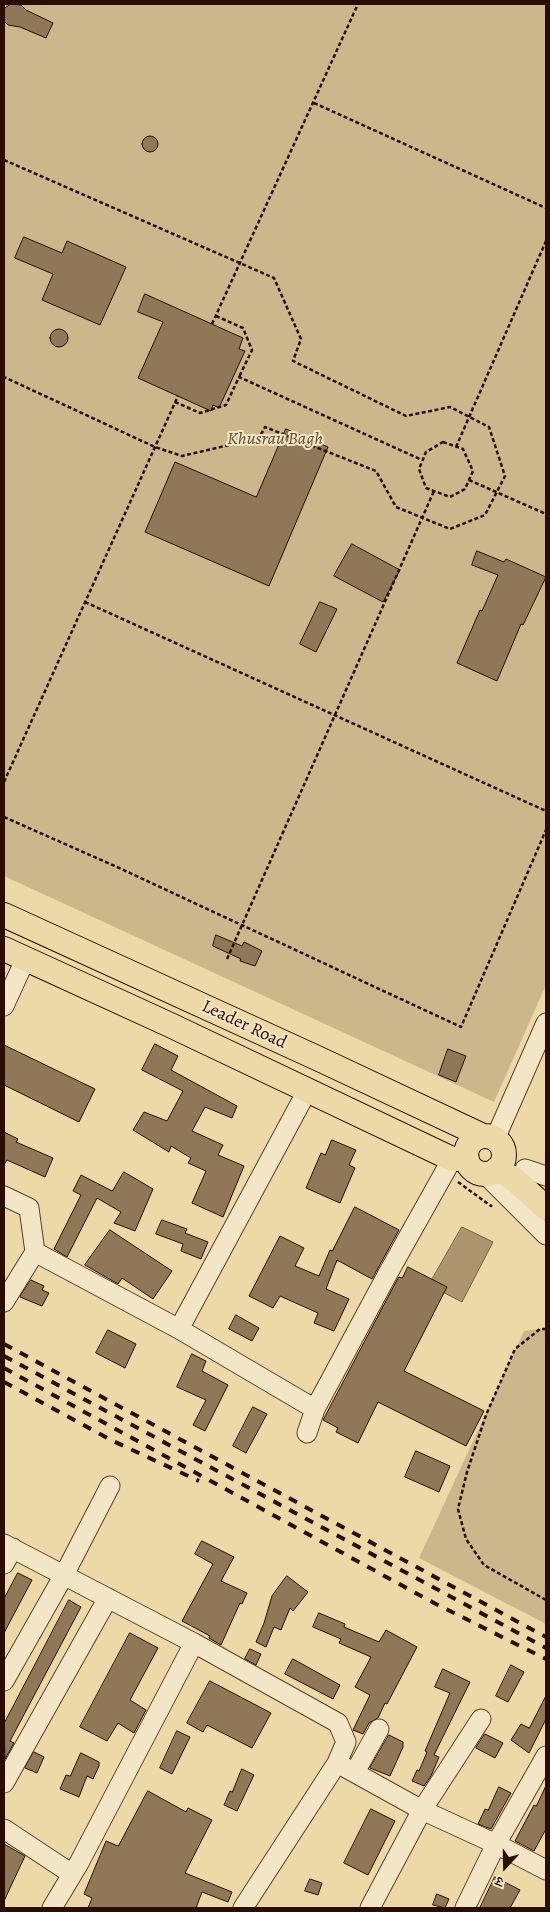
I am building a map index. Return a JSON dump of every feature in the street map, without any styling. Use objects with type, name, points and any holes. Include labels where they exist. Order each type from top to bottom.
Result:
[{"type":"main road","name":"Leader Road","points":[[4,915],[317,1058],[493,1154],[473,1170],[459,1159],[307,1091],[168,1024],[4,950]]},
{"type":"main road","points":[[493,1154],[536,1172],[546,1190]]},
{"type":"main road","points":[[493,1154],[514,1179],[546,1208]]},
{"type":"street","points":[[4,1006],[25,960]]},
{"type":"street","points":[[546,1023],[493,1154],[546,1235]]},
{"type":"street","points":[[179,1330],[307,1091]]},
{"type":"street","points":[[307,1433],[315,1408],[459,1159]]},
{"type":"street","points":[[4,1196],[29,1208],[35,1252],[4,1302]]},
{"type":"street","points":[[35,1252],[179,1330],[315,1408]]},
{"type":"street","points":[[4,1681],[64,1575],[110,1486]]},
{"type":"street","points":[[7,1552],[64,1575],[194,1643],[338,1723],[346,1742],[337,1763],[250,1906]]},
{"type":"street","points":[[4,1783],[108,1598]]},
{"type":"street","points":[[52,1908],[72,1874],[194,1643]]},
{"type":"street","points":[[370,1908],[422,1810],[481,1719]]},
{"type":"street","points":[[355,1772],[379,1729]]},
{"type":"street","points":[[464,1908],[496,1844],[546,1756]]},
{"type":"street","points":[[337,1763],[422,1810],[496,1844],[546,1870]]},
{"type":"street","points":[[4,1829],[72,1874]]},
{"type":"path","points":[[212,324],[358,4]]},
{"type":"path","points":[[314,103],[546,208]]},
{"type":"path","points":[[4,160],[274,278],[301,340],[293,361],[406,416],[450,407],[489,427],[505,476],[485,515],[450,529],[396,507],[376,472],[265,427],[259,438],[182,456],[155,447],[4,377]]},
{"type":"path","points":[[456,446],[470,418],[546,241]]},
{"type":"path","points":[[175,402],[200,413],[226,405],[252,350],[243,328],[216,316]]},
{"type":"path","points":[[238,377],[422,460]]},
{"type":"path","points":[[4,782],[178,396]]},
{"type":"path","points":[[444,442],[464,449],[473,471],[465,489],[450,497],[426,488],[419,469],[422,460],[426,452],[444,442]]},
{"type":"path","points":[[469,480],[546,514]]},
{"type":"path","points":[[227,959],[434,491]]},
{"type":"path","points":[[85,602],[546,811]]},
{"type":"path","points":[[4,817],[117,867],[461,1027],[546,830]]},
{"type":"path","points":[[546,1329],[540,1329],[516,1349],[486,1415],[467,1472],[458,1509],[466,1539],[484,1565],[546,1600]]},
{"type":"green space","name":"Khusrau Bagh","points":[[4,4],[546,4],[546,985],[494,1102],[4,876]]},
{"type":"green space","points":[[546,1328],[546,1624],[419,1558],[524,1331]]},
{"type":"shaded area","points":[[462,1227],[493,1242],[462,1302],[429,1285]]},
{"type":"building","points":[[11,4],[21,5],[26,10],[53,23],[46,38],[20,27],[8,25],[4,21],[4,9]]},
{"type":"building","points":[[147,136],[153,136],[158,141],[156,150],[147,152],[142,147],[142,141]]},
{"type":"building","points":[[24,237],[62,253],[67,241],[126,267],[100,325],[42,300],[53,274],[15,258]]},
{"type":"building","points":[[145,294],[243,338],[239,349],[245,351],[219,408],[213,405],[211,411],[138,378],[163,322],[138,312]]},
{"type":"building","points":[[59,329],[65,332],[68,338],[65,344],[59,347],[53,344],[50,338],[53,332]]},
{"type":"building","points":[[286,429],[328,447],[269,586],[145,532],[175,462],[256,497]]},
{"type":"building","points":[[352,544],[400,570],[383,602],[334,576]]},
{"type":"building","points":[[477,551],[504,562],[506,559],[546,577],[523,625],[521,624],[497,681],[457,663],[480,610],[482,611],[498,575],[472,565]]},
{"type":"building","points":[[320,602],[337,609],[316,652],[300,644]]},
{"type":"building","points":[[216,935],[242,946],[244,942],[262,951],[255,966],[240,961],[241,959],[213,946]]},
{"type":"building","points":[[155,1044],[178,1056],[171,1070],[237,1106],[232,1118],[205,1107],[192,1131],[223,1145],[218,1155],[244,1166],[223,1217],[192,1203],[206,1171],[188,1163],[191,1158],[171,1146],[169,1152],[133,1130],[144,1112],[167,1121],[183,1091],[142,1070]]},
{"type":"building","points":[[4,1045],[95,1089],[79,1122],[4,1085]]},
{"type":"building","points":[[448,1049],[466,1056],[456,1082],[439,1075]]},
{"type":"building","points":[[4,1132],[18,1139],[16,1142],[53,1158],[45,1177],[7,1160],[4,1165]]},
{"type":"building","points":[[332,1140],[356,1150],[349,1165],[355,1168],[340,1203],[306,1188],[321,1153],[325,1155]]},
{"type":"building","points":[[124,1172],[153,1189],[135,1231],[114,1223],[121,1212],[97,1198],[67,1257],[54,1249],[81,1195],[73,1191],[81,1175],[112,1191]]},
{"type":"building","points":[[355,1207],[399,1230],[372,1279],[337,1260],[326,1289],[349,1299],[334,1331],[314,1323],[318,1313],[280,1296],[273,1308],[249,1296],[280,1236],[304,1248],[295,1266],[319,1276],[330,1250],[332,1251]]},
{"type":"building","points":[[162,1220],[187,1229],[185,1233],[208,1242],[201,1259],[181,1251],[183,1244],[156,1234]]},
{"type":"building","points":[[110,1230],[172,1271],[153,1299],[122,1278],[118,1284],[85,1265]]},
{"type":"building","points":[[408,1267],[447,1287],[404,1371],[484,1411],[466,1446],[378,1402],[358,1443],[336,1432],[338,1428],[323,1420],[397,1280],[399,1277],[402,1278]]},
{"type":"building","points":[[31,1280],[44,1286],[42,1290],[49,1293],[42,1306],[20,1297]]},
{"type":"building","points":[[236,1315],[259,1328],[252,1341],[229,1329]]},
{"type":"building","points":[[108,1330],[136,1344],[125,1368],[96,1353]]},
{"type":"building","points":[[192,1354],[206,1361],[202,1371],[228,1385],[205,1431],[193,1425],[206,1400],[177,1387]]},
{"type":"building","points":[[253,1407],[267,1414],[246,1453],[233,1446]]},
{"type":"building","points":[[416,1451],[450,1466],[439,1492],[405,1477]]},
{"type":"building","points":[[202,1541],[234,1557],[221,1581],[247,1593],[242,1604],[240,1603],[221,1645],[209,1638],[210,1636],[182,1621],[213,1564],[195,1554]]},
{"type":"building","points":[[18,1573],[32,1580],[4,1633],[4,1599]]},
{"type":"building","points":[[287,1576],[308,1592],[293,1611],[290,1608],[281,1630],[274,1627],[266,1647],[256,1642],[272,1596]]},
{"type":"building","points":[[69,1600],[81,1607],[10,1741],[14,1743],[5,1759],[4,1724]]},
{"type":"building","points":[[319,1613],[345,1624],[344,1627],[379,1642],[386,1630],[417,1647],[387,1704],[385,1703],[378,1718],[369,1723],[363,1734],[353,1730],[370,1695],[355,1687],[371,1657],[339,1643],[341,1639],[313,1627]]},
{"type":"building","points":[[130,1633],[158,1648],[130,1700],[146,1710],[134,1733],[118,1723],[107,1741],[80,1727]]},
{"type":"building","points":[[250,1649],[261,1654],[256,1665],[245,1659]]},
{"type":"building","points":[[293,1659],[340,1685],[333,1699],[285,1674]]},
{"type":"building","points":[[511,1665],[524,1672],[508,1702],[496,1696]]},
{"type":"building","points":[[443,1669],[470,1682],[434,1755],[439,1757],[431,1776],[424,1786],[412,1781],[417,1770],[419,1771],[427,1752],[425,1751],[450,1693],[435,1687]]},
{"type":"building","points":[[210,1681],[271,1713],[252,1748],[207,1725],[203,1732],[187,1723]]},
{"type":"building","points":[[546,1696],[546,1719],[529,1753],[511,1740],[521,1724],[529,1728]]},
{"type":"building","points":[[177,1731],[190,1737],[172,1774],[160,1768]]},
{"type":"building","points":[[485,1734],[503,1743],[495,1758],[476,1748]]},
{"type":"building","points":[[389,1735],[403,1742],[403,1747],[390,1776],[370,1768]]},
{"type":"building","points":[[34,1752],[44,1757],[37,1773],[25,1768]]},
{"type":"building","points":[[81,1753],[99,1762],[99,1766],[93,1779],[87,1776],[79,1797],[60,1789],[66,1775],[70,1776]]},
{"type":"building","points":[[242,1769],[254,1775],[237,1811],[224,1805]]},
{"type":"building","points":[[546,1786],[546,1829],[534,1851],[515,1841]]},
{"type":"building","points":[[499,1787],[511,1793],[491,1829],[478,1824],[485,1809],[488,1810]]},
{"type":"building","points":[[148,1791],[186,1812],[188,1808],[212,1820],[185,1873],[232,1892],[228,1902],[202,1892],[196,1908],[88,1908],[92,1898],[84,1894],[106,1841],[118,1846]]},
{"type":"building","points":[[371,1809],[395,1821],[368,1875],[344,1863]]},
{"type":"building","points":[[4,1844],[25,1856],[4,1901]]},
{"type":"building","points":[[495,1877],[520,1890],[510,1908],[480,1908]]},
{"type":"building","points":[[310,1879],[322,1883],[318,1895],[305,1891]]},
{"type":"building","points":[[437,1894],[449,1899],[445,1908],[433,1905]]},
{"type":"railway","points":[[4,1344],[546,1637]]},
{"type":"railway","points":[[4,1356],[546,1648]]},
{"type":"railway","points":[[4,1368],[434,1603],[546,1659]]},
{"type":"railway","points":[[4,1382],[113,1441],[199,1481]]}]
